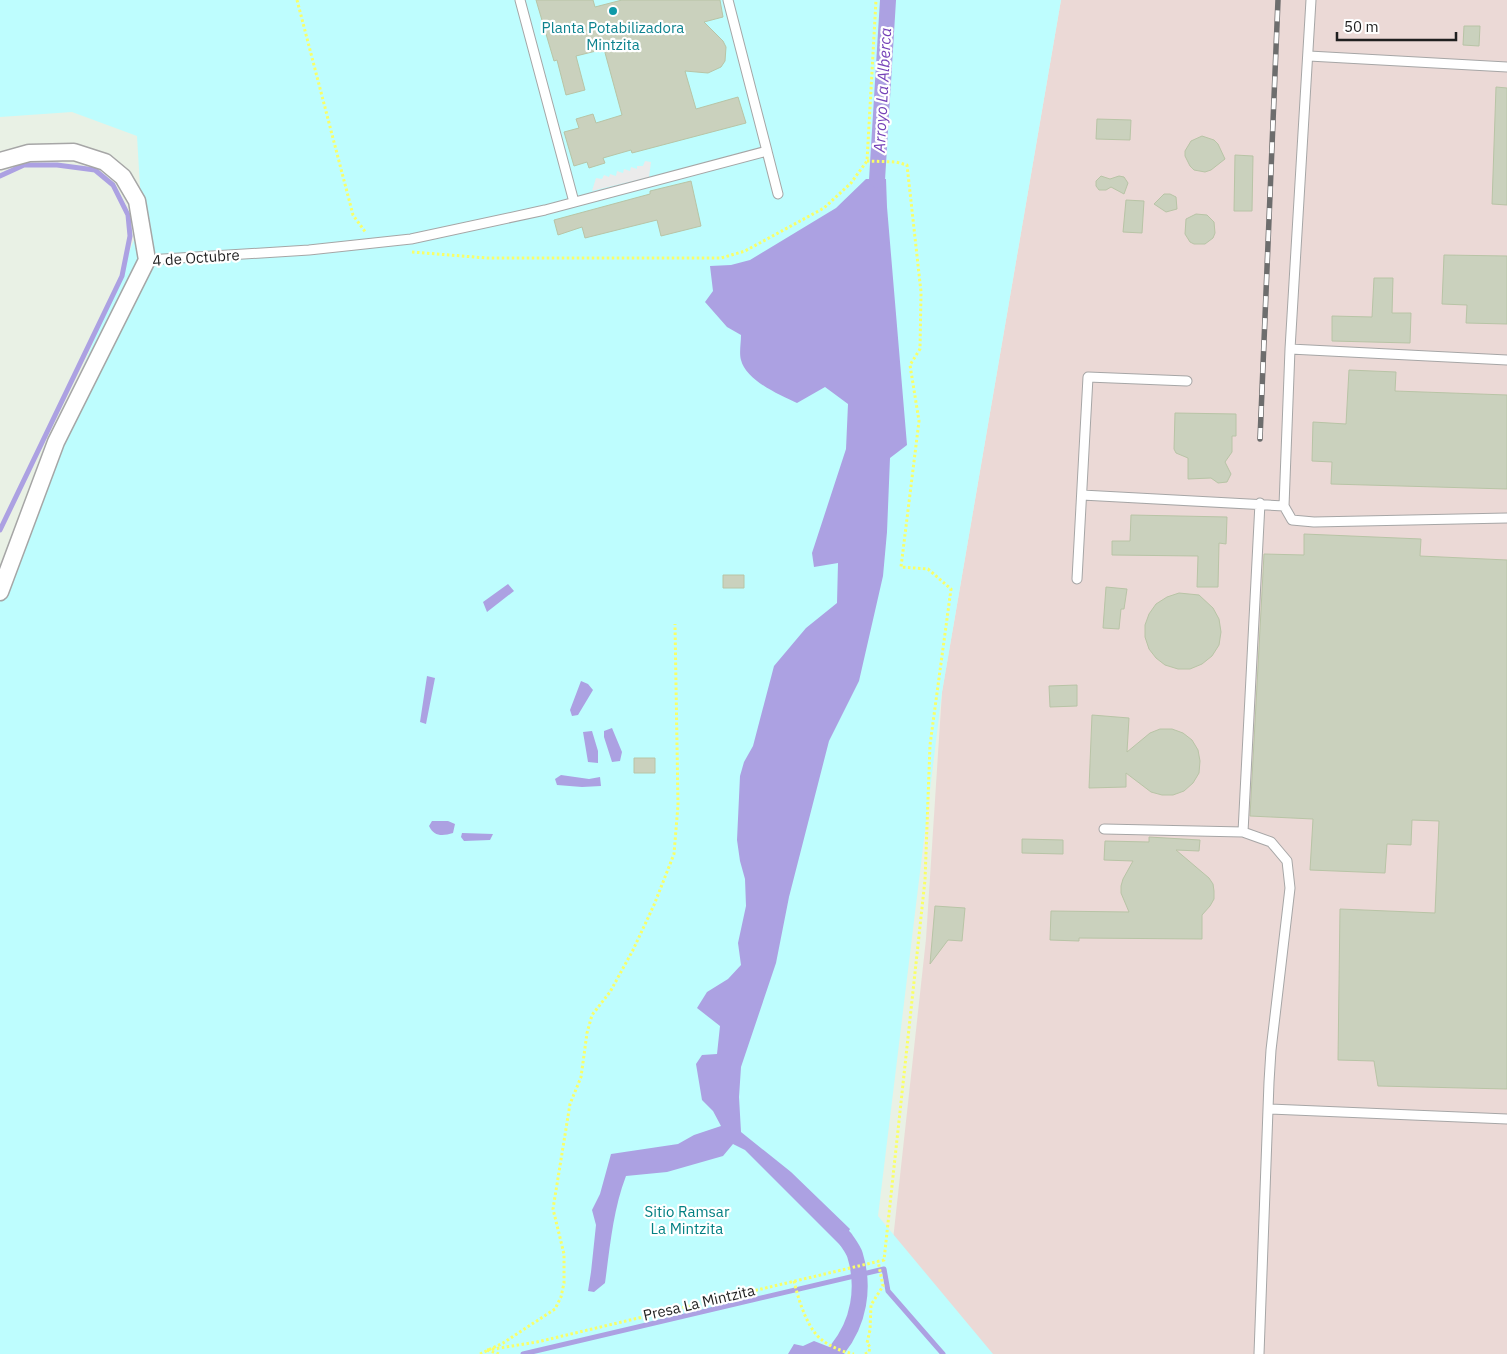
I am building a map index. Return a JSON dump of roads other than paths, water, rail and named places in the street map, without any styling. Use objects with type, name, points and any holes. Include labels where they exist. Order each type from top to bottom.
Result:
[{"type":"street","points":[[0,161],[29,153],[74,152],[105,162],[123,177],[137,201],[147,260]]},
{"type":"street","name":"4 de Octubre","points":[[0,592],[56,442],[147,260]]},
{"type":"lane","points":[[520,0],[574,202]]},
{"type":"lane","points":[[728,0],[778,194]]},
{"type":"lane","points":[[1311,0],[1290,350],[1284,506],[1292,520],[1314,522],[1507,518]]},
{"type":"lane","points":[[1309,56],[1507,67]]},
{"type":"lane","name":"4 de Octubre","points":[[147,260],[309,250],[411,239],[545,210],[767,151]]},
{"type":"lane","points":[[1290,350],[1507,360]]},
{"type":"lane","points":[[1077,579],[1088,377],[1186,381]]},
{"type":"lane","points":[[1082,495],[1260,503],[1284,506]]},
{"type":"lane","points":[[1243,832],[1260,503]]},
{"type":"lane","points":[[1104,829],[1243,832],[1271,842],[1287,861],[1290,888],[1271,1050],[1259,1354]]},
{"type":"lane","points":[[1269,1109],[1507,1119]]},
{"type":"waterway","name":"Arroyo La Alberca","points":[[877,180],[888,0]]},
{"type":"waterway","points":[[0,176],[24,165],[57,165],[95,170],[113,185],[128,215],[130,236],[122,276],[0,530]]},
{"type":"waterway","points":[[837,1350],[851,1328],[860,1292],[860,1280],[855,1255],[845,1238]]},
{"type":"waterway","points":[[523,1354],[884,1269],[888,1291],[943,1354]]},
{"type":"railway","points":[[1260,439],[1278,0]]},
{"type":"place","name":"Planta Potabilizadora Mintzita","points":[[613,11]]},
{"type":"park label","name":"Sitio Ramsar La Mintzita","points":[[687,1220]]}]
